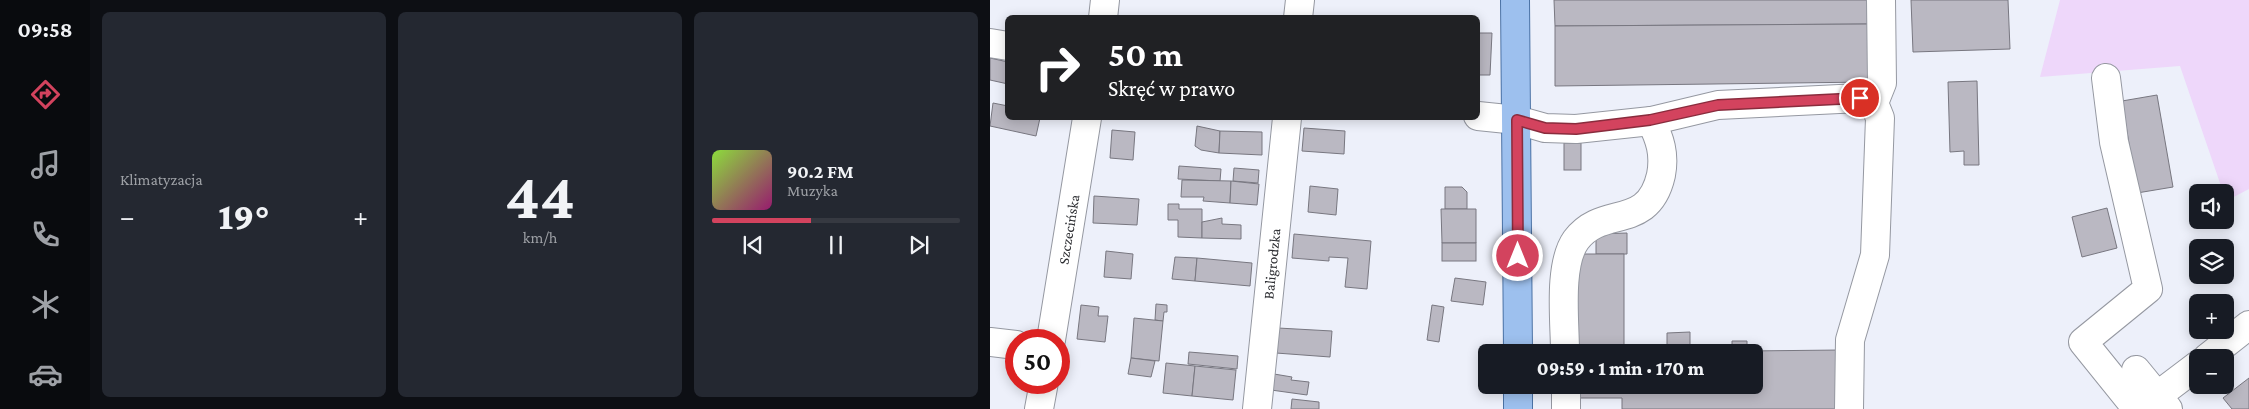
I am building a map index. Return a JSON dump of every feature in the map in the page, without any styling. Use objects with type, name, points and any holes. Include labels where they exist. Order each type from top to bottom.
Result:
[{"type":"main road","points":[[1515,0],[1518,344]]},
{"type":"main road","points":[[1518,394],[1518,409]]},
{"type":"street","points":[[1102,15],[1105,0]]},
{"type":"street","points":[[1298,15],[1300,0]]},
{"type":"street","points":[[1850,409],[1850,340],[1876,255],[1880,118],[1874,103],[1882,83],[1881,0]]},
{"type":"street","points":[[990,43],[1005,46]]},
{"type":"street","points":[[2106,78],[2114,142],[2148,289],[2083,342],[2154,405]]},
{"type":"street","points":[[1480,116],[1517,120],[1545,128],[1576,129],[1650,120],[1718,105],[1860,98],[1874,103]]},
{"type":"street","name":"Szczecińska","points":[[1053,329],[1087,120]]},
{"type":"street","name":"Baligrodzka","points":[[1257,409],[1287,120]]},
{"type":"street","points":[[1565,344],[1565,302],[1569,255],[1576,241],[1596,223],[1632,213],[1645,206],[1654,196],[1660,177],[1663,154],[1661,139],[1650,120]]},
{"type":"street","points":[[2218,349],[2249,325]]},
{"type":"street","points":[[990,342],[1005,344]]},
{"type":"street","points":[[2136,370],[2154,405]]},
{"type":"street","points":[[2154,405],[2189,373]]},
{"type":"street","points":[[1040,409],[1042,394]]},
{"type":"street","points":[[1566,394],[1566,409]]},
{"type":"shaded area","points":[[2060,0],[2249,0],[2249,189],[2234,197],[2234,184],[2220,184],[2180,66],[2040,77]]},
{"type":"building","points":[[1554,0],[1869,0],[1870,24],[1555,26]]},
{"type":"building","points":[[1911,0],[2008,0],[2010,49],[1913,52]]},
{"type":"building","points":[[1870,24],[1870,82],[1555,86],[1555,26]]},
{"type":"building","points":[[1480,33],[1492,33],[1490,75],[1480,75]]},
{"type":"building","points":[[990,58],[1005,61],[1005,83],[990,80]]},
{"type":"building","points":[[1977,81],[1979,165],[1964,165],[1964,151],[1950,152],[1948,82]]},
{"type":"building","points":[[2157,95],[2173,187],[2137,193],[2122,101]]},
{"type":"building","points":[[993,103],[1005,105],[1005,120],[1040,120],[1036,136],[990,126]]},
{"type":"building","points":[[1197,126],[1220,131],[1219,153],[1201,150],[1195,146]]},
{"type":"building","points":[[1304,128],[1345,131],[1344,154],[1302,151]]},
{"type":"building","points":[[1112,130],[1135,132],[1133,160],[1110,158]]},
{"type":"building","points":[[1220,131],[1262,132],[1262,155],[1219,153]]},
{"type":"building","points":[[1564,143],[1581,143],[1581,170],[1564,170]]},
{"type":"building","points":[[1179,166],[1221,169],[1220,181],[1178,179]]},
{"type":"building","points":[[1234,168],[1259,170],[1258,183],[1233,181]]},
{"type":"building","points":[[1182,180],[1231,181],[1230,203],[1203,201],[1204,197],[1181,197]]},
{"type":"building","points":[[1231,181],[1259,184],[1257,205],[1230,203]]},
{"type":"building","points":[[1310,186],[1338,189],[1336,215],[1308,212]]},
{"type":"building","points":[[1445,187],[1462,187],[1467,192],[1467,209],[1445,209]]},
{"type":"building","points":[[1094,196],[1139,199],[1137,225],[1093,223]]},
{"type":"building","points":[[1168,204],[1179,204],[1179,209],[1202,209],[1202,238],[1178,237],[1178,220],[1168,220]]},
{"type":"building","points":[[2107,208],[2117,248],[2082,257],[2072,217]]},
{"type":"building","points":[[1441,209],[1476,209],[1476,243],[1442,243]]},
{"type":"building","points":[[1222,218],[1222,224],[1241,225],[1241,239],[1202,238],[1202,222]]},
{"type":"building","points":[[1627,233],[1627,254],[1596,254],[1596,234]]},
{"type":"building","points":[[1294,234],[1371,241],[1367,289],[1345,287],[1348,258],[1329,257],[1329,261],[1292,258]]},
{"type":"building","points":[[1442,243],[1476,243],[1476,261],[1442,261]]},
{"type":"building","points":[[1106,251],[1133,254],[1131,279],[1104,277]]},
{"type":"building","points":[[1576,254],[1624,254],[1624,344],[1578,344]]},
{"type":"building","points":[[1175,257],[1197,258],[1195,281],[1172,279]]},
{"type":"building","points":[[1197,258],[1252,263],[1250,286],[1195,281]]},
{"type":"building","points":[[1455,278],[1486,282],[1483,305],[1451,301]]},
{"type":"building","points":[[1156,304],[1167,305],[1167,312],[1164,312],[1163,321],[1155,320]]},
{"type":"building","points":[[1081,305],[1099,307],[1098,316],[1108,316],[1105,342],[1077,339]]},
{"type":"building","points":[[1432,305],[1444,307],[1439,342],[1427,340]]},
{"type":"building","points":[[1134,318],[1163,321],[1159,361],[1131,358]]},
{"type":"building","points":[[1278,328],[1332,331],[1330,357],[1276,353]]},
{"type":"building","points":[[1690,332],[1690,344],[1667,344],[1667,333]]},
{"type":"building","points":[[1732,341],[1747,341],[1747,344],[1732,344]]},
{"type":"building","points":[[1841,350],[1841,409],[1622,409],[1622,398],[1572,398],[1572,394],[1763,394],[1763,351]]},
{"type":"building","points":[[1189,352],[1238,356],[1237,369],[1188,364]]},
{"type":"building","points":[[1131,358],[1155,361],[1151,377],[1128,374]]},
{"type":"building","points":[[1166,363],[1195,366],[1192,396],[1163,393]]},
{"type":"building","points":[[1195,366],[1236,370],[1233,400],[1192,396]]},
{"type":"building","points":[[1274,374],[1292,377],[1291,380],[1309,382],[1307,395],[1271,390]]},
{"type":"building","points":[[2249,378],[2249,409],[2232,409],[2223,398],[2228,394],[2234,394],[2234,390]]},
{"type":"building","points":[[1292,399],[1319,402],[1319,409],[1291,409]]},
{"type":"route","points":[[1518,256],[1517,120],[1545,128],[1576,129],[1633,123],[1718,105],[1860,98]]}]
